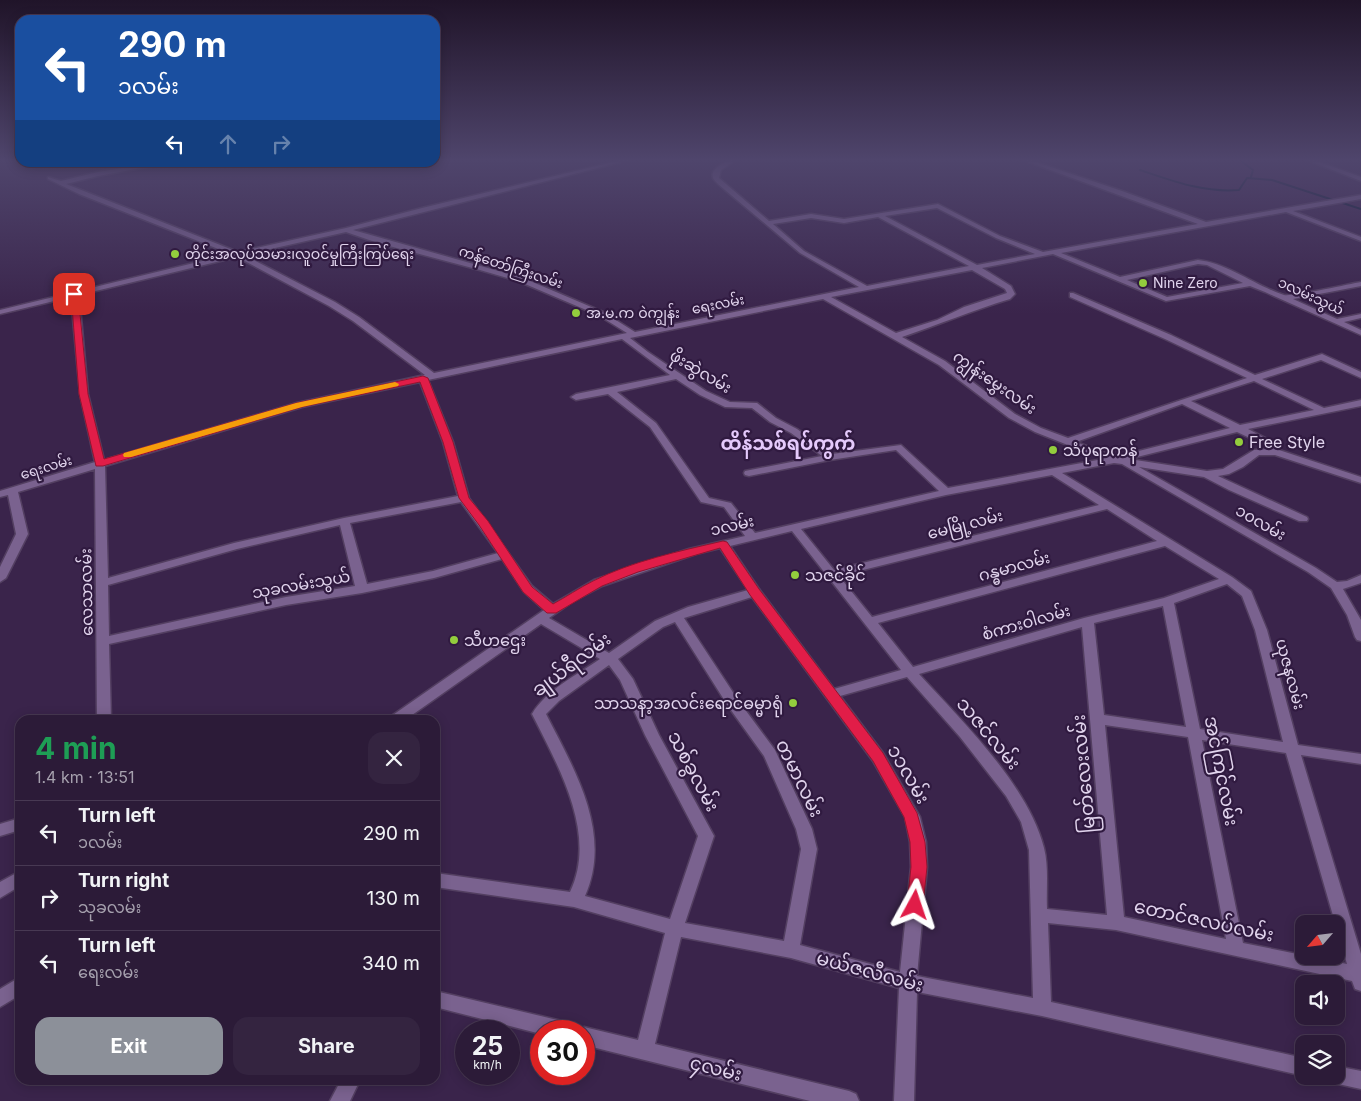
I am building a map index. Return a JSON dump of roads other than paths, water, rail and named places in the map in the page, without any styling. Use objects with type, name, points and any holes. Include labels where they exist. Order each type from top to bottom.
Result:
[{"type":"street","points":[[103,583],[234,546],[344,521],[464,498],[428,377],[356,319],[332,304],[236,254],[129,211]]},
{"type":"street","points":[[0,312],[236,254],[346,230],[415,211]]},
{"type":"street","points":[[753,211],[802,252],[867,289]]},
{"type":"street","points":[[766,223],[811,216],[844,221],[902,211]]},
{"type":"street","points":[[948,211],[998,238],[1048,253],[1121,279],[1166,299],[1250,284]]},
{"type":"street","points":[[1173,211],[1207,224]]},
{"type":"street","name":"ရေးလမ်း","points":[[0,494],[300,405],[633,334],[1048,253],[1280,211]]},
{"type":"street","points":[[1291,211],[1361,239]]},
{"type":"street","points":[[878,215],[976,268],[1008,288],[1011,294],[1007,297],[966,309],[940,322],[896,336]]},
{"type":"street","name":"ကန်တော်ကြီးလမ်း","points":[[346,230],[405,249],[486,268],[538,286],[603,315],[626,327],[633,334]]},
{"type":"street","name":"၁လမ်းသွယ်","points":[[1121,279],[1202,262],[1361,333]]},
{"type":"street","points":[[1285,298],[1361,284]]},
{"type":"street","name":"လေသာလမ်း","points":[[74,294],[84,394],[100,464],[104,715]]},
{"type":"street","points":[[1073,295],[1323,411]]},
{"type":"street","name":"ကျွန်းမွှေးလမ်း","points":[[826,297],[942,363],[1012,416],[1038,430],[1118,460]]},
{"type":"street","points":[[1337,321],[1361,316]]},
{"type":"street","name":"ဖိုးဆွဲလမ်း","points":[[623,336],[678,376],[723,403],[734,406],[754,405],[773,420],[794,431],[830,458]]},
{"type":"street","points":[[1069,441],[1183,401],[1322,357],[1361,375]]},
{"type":"street","points":[[576,397],[610,392],[678,376]]},
{"type":"street","points":[[610,392],[653,425],[705,500],[724,503],[729,507],[752,538]]},
{"type":"street","points":[[1183,401],[1270,444],[1276,452]]},
{"type":"street","points":[[1118,460],[1240,428],[1361,403]]},
{"type":"street","points":[[749,473],[898,447],[946,492]]},
{"type":"street","points":[[1118,460],[1207,474],[1225,472],[1257,452],[1276,452],[1361,480]]},
{"type":"street","name":"၁လမ်း","points":[[402,715],[568,599],[607,580],[676,556],[723,544],[946,492],[1118,460]]},
{"type":"street","name":"၁၀လမ်း","points":[[1118,460],[1312,570],[1335,586],[1357,616],[1361,637]]},
{"type":"street","name":"ယုဇနလမ်း","points":[[1054,472],[1228,580],[1247,594],[1254,610],[1292,750],[1360,979]]},
{"type":"street","points":[[1207,474],[1233,488],[1303,519]]},
{"type":"street","points":[[0,578],[22,534],[12,490]]},
{"type":"street","name":"သစ်ခွလမ်း","points":[[464,498],[546,614],[610,659],[626,679],[652,736],[706,836],[675,928],[644,1051]]},
{"type":"street","name":"မေမြို့လမ်း","points":[[831,574],[1108,506]]},
{"type":"street","points":[[344,521],[362,590]]},
{"type":"street","name":"သဇင်လမ်း","points":[[794,528],[871,621],[910,672],[977,748],[1011,792],[1028,821],[1037,850],[1042,1008]]},
{"type":"street","name":"ဂန္ဓမာလမ်း","points":[[871,621],[1166,542]]},
{"type":"street","name":"၁၁လမ်း","points":[[723,544],[755,592],[878,757],[912,817],[918,842],[919,867],[908,982],[904,1101]]},
{"type":"street","name":"သုခလမ်းသွယ်","points":[[104,641],[286,601],[362,590],[434,574],[504,555]]},
{"type":"street","points":[[1335,586],[1350,584],[1361,579]]},
{"type":"street","name":"စံကားဝါလမ်း","points":[[832,694],[1168,601],[1228,580]]},
{"type":"street","name":"ချယ်ရီလမ်း","points":[[574,900],[580,891],[588,842],[573,781],[539,714],[543,707],[659,624],[692,610],[755,592]]},
{"type":"street","name":"အင်ကြင်လမ်း","points":[[1168,601],[1236,949]]},
{"type":"street","name":"တမာလမ်း","points":[[677,616],[733,703],[770,754],[804,829],[809,849],[791,950]]},
{"type":"street","name":"မြတ်လေးလမ်း","points":[[1088,622],[1116,923]]},
{"type":"street","points":[[1098,720],[1195,732],[1292,750],[1361,759]]},
{"type":"street","points":[[0,830],[15,826]]},
{"type":"street","points":[[0,891],[15,881]]},
{"type":"street","name":"မယ်ဇလီလမ်း","points":[[440,881],[574,900],[675,928],[791,950],[908,982],[1042,1008],[1295,1065]]},
{"type":"street","name":"တောင်ဇလပ်လမ်း","points":[[1038,915],[1116,923],[1236,949],[1360,979]]},
{"type":"street","points":[[0,999],[15,988]]},
{"type":"street","points":[[440,1000],[530,1022]]},
{"type":"street","name":"၄လမ်း","points":[[595,1039],[849,1101]]},
{"type":"street","points":[[1345,1077],[1361,1080]]},
{"type":"street","points":[[340,1101],[349,1085]]},
{"type":"place","name":"တိုင်းအလုပ်သမား၊လူဝင်မှုကြီးကြပ်ရေး","points":[[175,254]]},
{"type":"place","name":"Nine Zero","points":[[1143,283]]},
{"type":"place","name":"အ.မ.က ဝဲကျွန်း","points":[[576,313]]},
{"type":"place","name":"Free Style","points":[[1239,442]]},
{"type":"place","name":"သံပုရာကန်","points":[[1053,450]]},
{"type":"place","name":"သဇင်ခိုင်","points":[[795,575]]},
{"type":"place","name":"သီဟဌေး","points":[[454,640]]},
{"type":"place","name":"သာသနာ့အလင်းရောင်ဓမ္မာရုံ","points":[[793,703]]},
{"type":"district","name":"ထိန်သစ်ရပ်ကွက်","points":[[788,443]]}]
